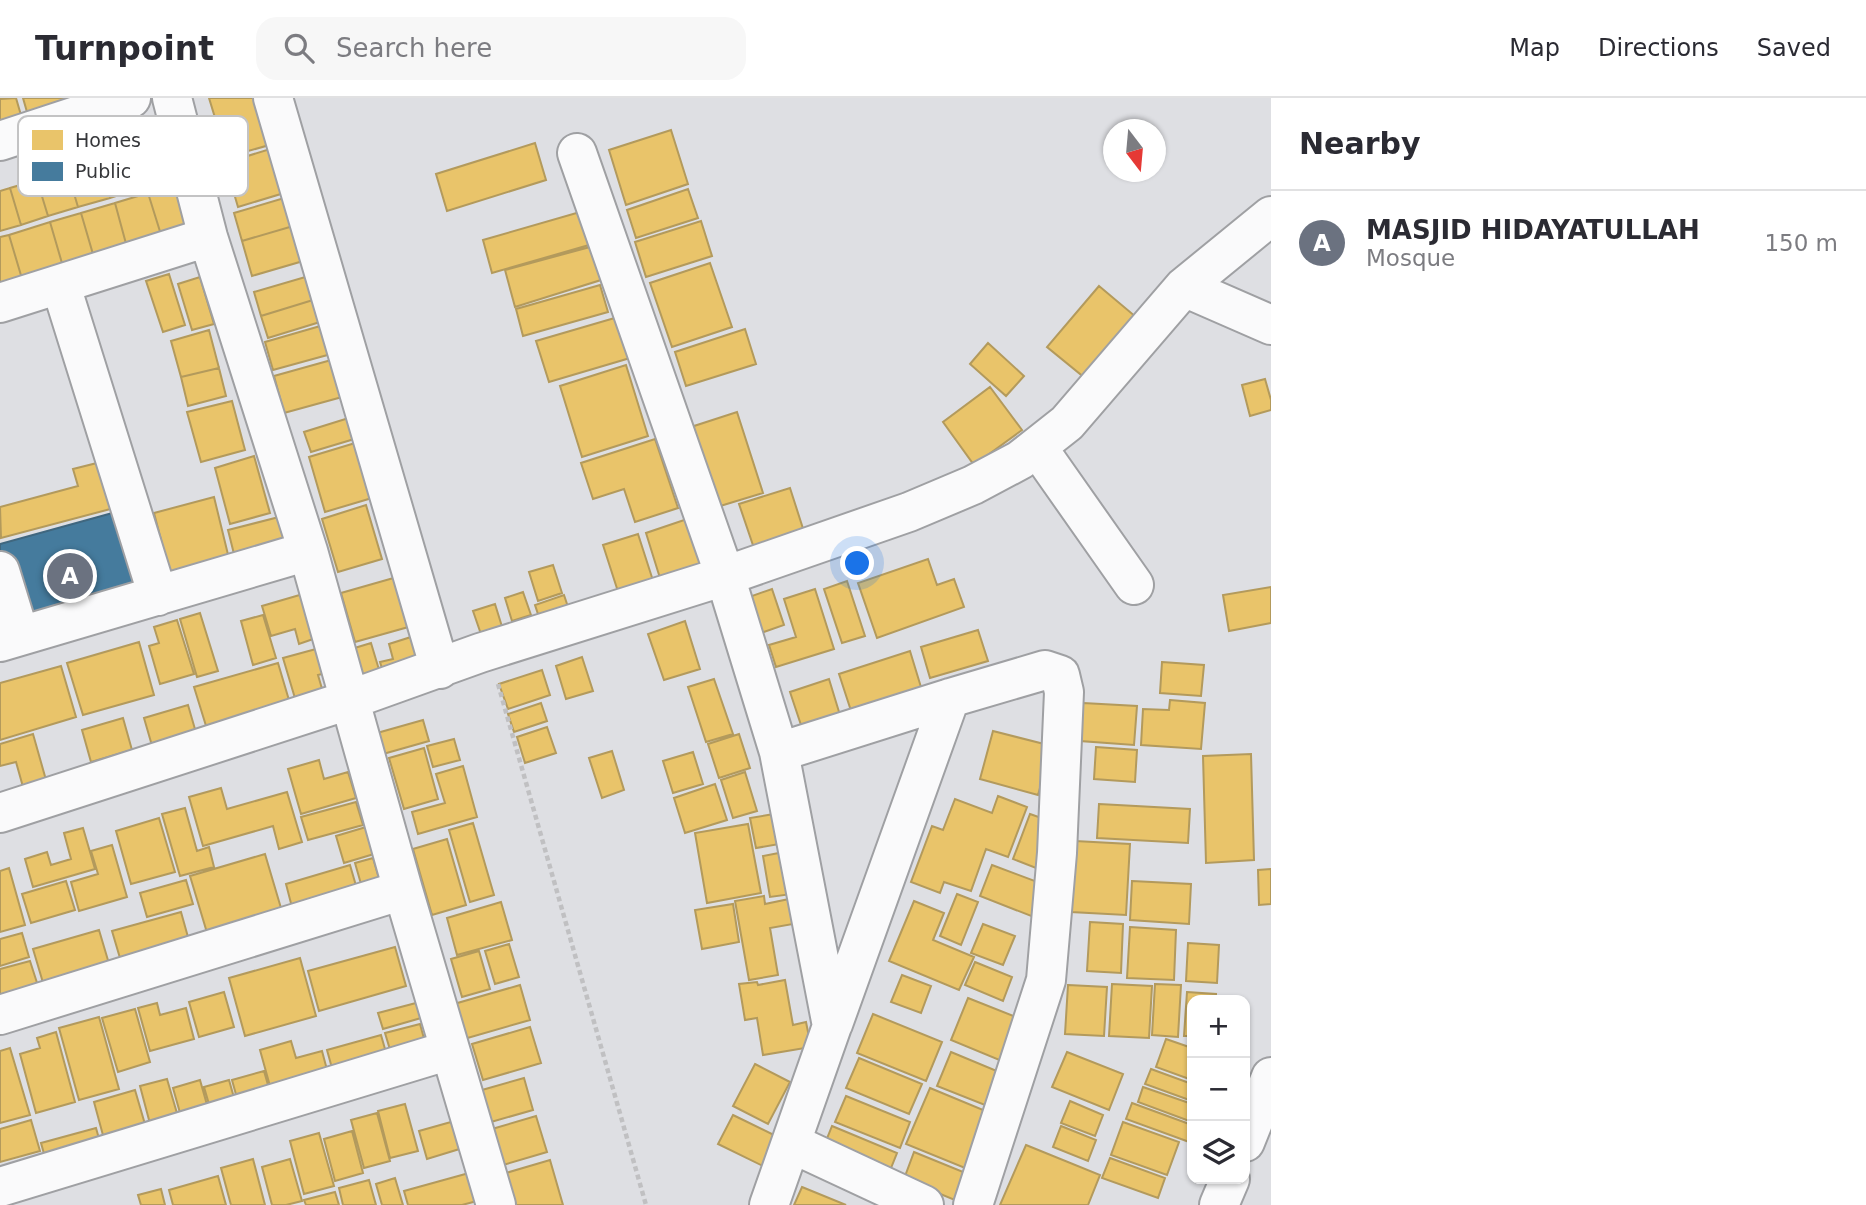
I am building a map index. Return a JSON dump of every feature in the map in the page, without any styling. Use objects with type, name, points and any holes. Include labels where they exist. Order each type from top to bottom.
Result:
[{"type":"street","points":[[76,116],[131,98]]},
{"type":"street","points":[[172,98],[177,116]]},
{"type":"street","points":[[273,98],[465,659]]},
{"type":"street","points":[[0,141],[18,135]]},
{"type":"street","points":[[577,153],[725,576],[779,752],[832,1026]]},
{"type":"street","points":[[197,196],[308,551],[450,1050],[488,1203]]},
{"type":"street","points":[[0,813],[725,576],[909,512],[973,485],[1020,460],[1067,423],[1184,287],[1271,216]]},
{"type":"street","points":[[0,303],[61,286],[208,237]]},
{"type":"street","points":[[61,286],[158,596]]},
{"type":"street","points":[[1184,287],[1271,325]]},
{"type":"street","points":[[1037,447],[1134,585]]},
{"type":"street","points":[[0,571],[10,639],[308,551]]},
{"type":"street","points":[[779,752],[1045,670],[1060,675],[1064,692],[1058,853],[1046,980],[972,1205]]},
{"type":"street","points":[[769,1205],[950,698]]},
{"type":"street","points":[[0,1015],[403,890]]},
{"type":"street","points":[[0,1187],[450,1050]]},
{"type":"street","points":[[1250,1130],[1271,1077]]},
{"type":"street","points":[[791,1143],[924,1205]]},
{"type":"street","points":[[1219,1205],[1228,1184]]},
{"type":"path","points":[[465,659],[646,1205]]},
{"type":"building: Homes","points":[[16,98],[21,116],[18,116],[18,131],[0,137],[0,99]]},
{"type":"building: Homes","points":[[23,98],[84,98],[50,116],[28,116]]},
{"type":"building: Homes","points":[[209,98],[267,98],[280,142],[248,151],[248,116],[214,116]]},
{"type":"building: Homes","points":[[671,130],[688,184],[626,205],[609,150]]},
{"type":"building: Homes","points":[[535,143],[546,180],[447,211],[436,174]]},
{"type":"building: Homes","points":[[280,146],[294,190],[238,207],[235,196],[248,196],[248,156]]},
{"type":"building: Homes","points":[[18,186],[18,196],[42,196],[48,216],[21,225],[10,188]]},
{"type":"building: Homes","points":[[10,188],[21,225],[0,231],[0,191]]},
{"type":"building: Homes","points":[[688,189],[698,218],[636,238],[627,210]]},
{"type":"building: Homes","points":[[42,196],[75,196],[78,207],[48,216]]},
{"type":"building: Homes","points":[[75,196],[109,196],[110,198],[78,207]]},
{"type":"building: Homes","points":[[138,196],[149,196],[163,241],[128,251],[115,203]]},
{"type":"building: Homes","points":[[149,196],[190,196],[199,230],[163,241]]},
{"type":"building: Homes","points":[[291,196],[300,224],[242,241],[234,213]]},
{"type":"building: Homes","points":[[115,203],[128,251],[95,261],[81,213]]},
{"type":"building: Homes","points":[[580,212],[589,245],[492,273],[483,240]]},
{"type":"building: Homes","points":[[81,213],[95,261],[64,270],[50,222]]},
{"type":"building: Homes","points":[[701,221],[712,256],[646,277],[635,242]]},
{"type":"building: Homes","points":[[50,222],[64,270],[23,282],[9,235]]},
{"type":"building: Homes","points":[[300,224],[310,259],[252,276],[242,241]]},
{"type":"building: Homes","points":[[9,235],[23,282],[0,289],[0,237]]},
{"type":"building: Homes","points":[[590,247],[601,280],[515,307],[505,270]]},
{"type":"building: Homes","points":[[710,263],[732,327],[672,347],[650,283]]},
{"type":"building: Homes","points":[[319,273],[326,296],[261,316],[254,292]]},
{"type":"building: Homes","points":[[169,274],[185,325],[163,332],[146,281]]},
{"type":"building: Homes","points":[[200,277],[214,324],[192,330],[178,284]]},
{"type":"building: Homes","points":[[600,285],[608,312],[523,336],[516,309]]},
{"type":"building: Homes","points":[[1099,286],[1136,317],[1085,378],[1047,347]]},
{"type":"building: Homes","points":[[326,296],[333,318],[268,338],[261,316]]},
{"type":"building: Homes","points":[[618,317],[630,358],[549,382],[536,341]]},
{"type":"building: Homes","points":[[334,322],[342,351],[273,370],[265,342]]},
{"type":"building: Homes","points":[[745,329],[756,364],[686,386],[675,352]]},
{"type":"building: Homes","points":[[209,330],[219,368],[181,377],[171,341]]},
{"type":"building: Homes","points":[[988,343],[1024,376],[1006,396],[970,364]]},
{"type":"building: Homes","points":[[342,357],[353,394],[284,413],[274,376]]},
{"type":"building: Homes","points":[[626,365],[648,436],[582,457],[560,386]]},
{"type":"building: Homes","points":[[219,368],[226,396],[188,406],[181,377]]},
{"type":"building: Homes","points":[[1265,379],[1271,410],[1250,416],[1242,385]]},
{"type":"building: Homes","points":[[990,387],[1022,430],[974,465],[943,422]]},
{"type":"building: Homes","points":[[232,401],[245,450],[201,462],[187,412]]},
{"type":"building: Homes","points":[[737,412],[763,493],[717,507],[691,427]]},
{"type":"building: Homes","points":[[355,416],[361,437],[311,452],[304,432]]},
{"type":"building: Homes","points":[[655,439],[678,508],[635,522],[624,489],[593,499],[581,463]]},
{"type":"building: Homes","points":[[365,440],[382,495],[325,512],[309,457]]},
{"type":"building: Homes","points":[[254,456],[270,513],[230,524],[215,468]]},
{"type":"building: Homes","points":[[101,462],[118,507],[1,538],[0,507],[78,486],[73,469]]},
{"type":"building: Homes","points":[[790,488],[807,541],[757,557],[739,504]]},
{"type":"building: Homes","points":[[214,497],[232,571],[173,586],[154,513]]},
{"type":"building: Homes","points":[[366,505],[382,559],[338,572],[322,519]]},
{"type":"building: Homes","points":[[279,517],[288,553],[237,566],[228,530]]},
{"type":"building: Homes","points":[[690,518],[708,576],[664,591],[646,533]]},
{"type":"building: Homes","points":[[638,534],[657,593],[622,604],[603,545]]},
{"type":"building: Homes","points":[[928,559],[937,585],[954,579],[964,607],[877,638],[858,583]]},
{"type":"building: Homes","points":[[553,565],[562,593],[538,601],[529,572]]},
{"type":"building: Homes","points":[[397,577],[412,626],[355,642],[341,593]]},
{"type":"building: Homes","points":[[847,581],[865,636],[842,643],[824,589]]},
{"type":"building: Homes","points":[[1271,587],[1271,623],[1229,631],[1223,595]]},
{"type":"building: Homes","points":[[772,589],[784,625],[761,633],[749,597]]},
{"type":"building: Homes","points":[[815,589],[834,649],[776,667],[769,645],[796,637],[784,599]]},
{"type":"building: Homes","points":[[523,592],[531,615],[512,621],[505,598]]},
{"type":"building: Homes","points":[[303,594],[316,638],[299,644],[295,629],[271,636],[262,606]]},
{"type":"building: Homes","points":[[564,595],[573,622],[544,632],[535,605]]},
{"type":"building: Homes","points":[[495,604],[504,633],[483,640],[473,611]]},
{"type":"building: Homes","points":[[200,613],[218,671],[197,677],[180,619]]},
{"type":"building: Homes","points":[[263,615],[276,658],[253,665],[241,621]]},
{"type":"building: Homes","points":[[177,620],[194,674],[160,684],[149,646],[159,643],[154,627]]},
{"type":"building: Homes","points":[[685,621],[700,669],[664,680],[648,634]]},
{"type":"building: Homes","points":[[978,630],[988,661],[930,678],[921,647]]},
{"type":"building: Homes","points":[[411,637],[433,668],[386,681],[380,662],[393,659],[389,644]]},
{"type":"building: Homes","points":[[139,642],[154,695],[83,715],[67,663]]},
{"type":"building: Homes","points":[[371,643],[383,683],[361,690],[348,650]]},
{"type":"building: Homes","points":[[327,646],[334,671],[318,675],[327,706],[300,715],[283,658]]},
{"type":"building: Homes","points":[[910,651],[924,697],[854,720],[839,674]]},
{"type":"building: Homes","points":[[582,657],[593,691],[566,699],[556,666]]},
{"type":"building: Homes","points":[[1162,662],[1204,665],[1201,696],[1160,693]]},
{"type":"building: Homes","points":[[278,663],[294,717],[211,742],[194,687]]},
{"type":"building: Homes","points":[[61,666],[76,717],[0,740],[0,683]]},
{"type":"building: Homes","points":[[542,670],[550,695],[508,709],[499,684]]},
{"type":"building: Homes","points":[[714,679],[733,734],[706,742],[688,687]]},
{"type":"building: Homes","points":[[829,679],[843,725],[805,737],[790,692]]},
{"type":"building: Homes","points":[[1170,700],[1205,703],[1201,749],[1141,745],[1143,709],[1169,710]]},
{"type":"building: Homes","points":[[541,703],[547,721],[514,732],[508,714]]},
{"type":"building: Homes","points":[[1083,703],[1137,706],[1134,745],[1080,741]]},
{"type":"building: Homes","points":[[188,705],[199,743],[155,756],[144,718]]},
{"type":"building: Homes","points":[[123,718],[132,750],[91,762],[82,730]]},
{"type":"building: Homes","points":[[423,720],[429,741],[376,756],[370,735]]},
{"type":"building: Homes","points":[[547,727],[556,753],[525,763],[517,737]]},
{"type":"building: Homes","points":[[993,731],[1052,746],[1038,795],[980,779]]},
{"type":"building: Homes","points":[[33,734],[48,787],[25,794],[16,762],[0,766],[0,744]]},
{"type":"building: Homes","points":[[739,734],[750,768],[719,778],[708,744]]},
{"type":"building: Homes","points":[[454,739],[460,760],[433,767],[427,746]]},
{"type":"building: Homes","points":[[1096,747],[1137,750],[1135,782],[1094,779]]},
{"type":"building: Homes","points":[[424,748],[438,799],[404,809],[389,758]]},
{"type":"building: Homes","points":[[612,751],[624,790],[602,798],[589,758]]},
{"type":"building: Homes","points":[[693,752],[703,784],[673,793],[663,761]]},
{"type":"building: Homes","points":[[1251,754],[1254,860],[1206,863],[1203,756]]},
{"type":"building: Homes","points":[[319,760],[324,779],[348,772],[356,798],[301,814],[288,769]]},
{"type":"building: Homes","points":[[463,766],[477,817],[418,834],[412,812],[445,803],[436,774]]},
{"type":"building: Homes","points":[[745,772],[757,811],[733,818],[721,780]]},
{"type":"building: Homes","points":[[715,784],[727,820],[685,833],[674,798]]},
{"type":"building: Homes","points":[[221,788],[227,809],[287,792],[302,842],[279,849],[273,826],[203,846],[189,797]]},
{"type":"building: Homes","points":[[998,796],[1027,807],[1008,857],[986,849],[971,891],[944,882],[940,893],[911,882],[932,826],[943,830],[955,799],[992,813]]},
{"type":"building: Homes","points":[[356,802],[363,825],[308,840],[301,817]]},
{"type":"building: Homes","points":[[1099,804],[1190,809],[1188,843],[1097,838]]},
{"type":"building: Homes","points":[[185,808],[197,851],[209,847],[214,867],[180,876],[162,814]]},
{"type":"building: Homes","points":[[780,813],[785,843],[756,848],[750,818]]},
{"type":"building: Homes","points":[[1030,814],[1053,822],[1036,868],[1013,859]]},
{"type":"building: Homes","points":[[159,818],[175,872],[131,884],[116,831]]},
{"type":"building: Homes","points":[[473,823],[494,895],[470,902],[449,830]]},
{"type":"building: Homes","points":[[748,824],[761,893],[707,903],[695,833]]},
{"type":"building: Homes","points":[[366,827],[374,854],[344,863],[336,836]]},
{"type":"building: Homes","points":[[83,828],[95,869],[33,887],[25,859],[47,852],[51,865],[71,859],[64,833]]},
{"type":"building: Homes","points":[[447,839],[466,905],[432,915],[413,849]]},
{"type":"building: Homes","points":[[1075,841],[1130,844],[1126,915],[1071,912]]},
{"type":"building: Homes","points":[[112,845],[127,897],[79,911],[71,882],[98,874],[91,851]]},
{"type":"building: Homes","points":[[784,852],[792,894],[770,897],[763,856]]},
{"type":"building: Homes","points":[[265,854],[286,925],[211,946],[190,876]]},
{"type":"building: Homes","points":[[373,858],[383,892],[365,898],[355,863]]},
{"type":"building: Homes","points":[[350,865],[359,896],[294,915],[286,884]]},
{"type":"building: Homes","points":[[992,865],[1051,887],[1039,919],[980,896]]},
{"type":"building: Homes","points":[[9,868],[25,925],[0,932],[0,871]]},
{"type":"building: Homes","points":[[1271,869],[1271,904],[1259,905],[1258,870]]},
{"type":"building: Homes","points":[[186,880],[193,904],[147,917],[140,893]]},
{"type":"building: Homes","points":[[66,881],[75,910],[31,923],[22,894]]},
{"type":"building: Homes","points":[[1132,881],[1191,884],[1189,924],[1130,920]]},
{"type":"building: Homes","points":[[957,894],[978,902],[961,945],[940,936]]},
{"type":"building: Homes","points":[[764,896],[765,904],[789,899],[793,924],[770,928],[778,975],[749,980],[735,901]]},
{"type":"building: Homes","points":[[914,901],[944,913],[933,940],[974,957],[959,990],[889,961]]},
{"type":"building: Homes","points":[[501,902],[512,940],[457,955],[447,918]]},
{"type":"building: Homes","points":[[733,904],[739,942],[702,949],[695,910]]},
{"type":"building: Homes","points":[[181,912],[193,955],[125,975],[112,931]]},
{"type":"building: Homes","points":[[1090,922],[1123,924],[1121,973],[1087,971]]},
{"type":"building: Homes","points":[[983,924],[1015,936],[1003,965],[971,953]]},
{"type":"building: Homes","points":[[1130,927],[1176,930],[1174,980],[1127,978]]},
{"type":"building: Homes","points":[[99,930],[110,967],[44,986],[33,949]]},
{"type":"building: Homes","points":[[22,933],[29,957],[0,966],[0,939]]},
{"type":"building: Homes","points":[[1188,943],[1219,945],[1217,983],[1186,981]]},
{"type":"building: Homes","points":[[509,944],[519,977],[495,984],[485,951]]},
{"type":"building: Homes","points":[[395,947],[406,986],[319,1011],[308,971]]},
{"type":"building: Homes","points":[[479,951],[490,989],[462,997],[451,959]]},
{"type":"building: Homes","points":[[300,958],[316,1016],[245,1036],[229,978]]},
{"type":"building: Homes","points":[[30,961],[39,989],[0,1001],[0,969]]},
{"type":"building: Homes","points":[[975,962],[1012,977],[1003,1001],[965,985]]},
{"type":"building: Homes","points":[[902,975],[931,986],[921,1013],[891,1002]]},
{"type":"building: Homes","points":[[785,980],[793,1025],[806,1022],[811,1047],[763,1055],[757,1018],[745,1020],[739,984],[757,982],[758,985]]},
{"type":"building: Homes","points":[[1112,984],[1152,986],[1149,1038],[1109,1036]]},
{"type":"building: Homes","points":[[1155,984],[1181,985],[1178,1037],[1152,1035]]},
{"type":"building: Homes","points":[[520,985],[530,1020],[464,1039],[454,1004]]},
{"type":"building: Homes","points":[[1068,985],[1107,987],[1104,1036],[1065,1034]]},
{"type":"building: Homes","points":[[224,992],[234,1027],[199,1037],[189,1002]]},
{"type":"building: Homes","points":[[1187,992],[1216,994],[1187,995],[1187,1036],[1184,1036]]},
{"type":"building: Homes","points":[[968,998],[1026,1021],[1009,1064],[951,1040]]},
{"type":"building: Homes","points":[[157,1003],[160,1015],[186,1008],[194,1039],[150,1051],[138,1008]]},
{"type":"building: Homes","points":[[416,1003],[421,1018],[383,1029],[378,1013]]},
{"type":"building: Homes","points":[[135,1009],[150,1062],[118,1072],[102,1018]]},
{"type":"building: Homes","points":[[873,1014],[942,1042],[926,1081],[857,1053]]},
{"type":"building: Homes","points":[[99,1017],[119,1089],[79,1100],[59,1028]]},
{"type":"building: Homes","points":[[420,1024],[428,1053],[394,1063],[385,1033]]},
{"type":"building: Homes","points":[[530,1027],[541,1063],[483,1080],[472,1044]]},
{"type":"building: Homes","points":[[56,1032],[75,1102],[36,1113],[20,1054],[40,1048],[37,1038]]},
{"type":"building: Homes","points":[[381,1035],[389,1063],[335,1079],[327,1050]]},
{"type":"building: Homes","points":[[1166,1039],[1187,1046],[1187,1078],[1156,1067]]},
{"type":"building: Homes","points":[[291,1041],[296,1058],[322,1051],[330,1081],[273,1097],[260,1050]]},
{"type":"building: Homes","points":[[10,1048],[30,1115],[0,1123],[0,1051]]},
{"type":"building: Homes","points":[[951,1052],[1004,1074],[990,1107],[937,1086]]},
{"type":"building: Homes","points":[[1067,1052],[1123,1074],[1109,1110],[1052,1087]]},
{"type":"building: Homes","points":[[859,1058],[922,1084],[909,1114],[846,1088]]},
{"type":"building: Homes","points":[[755,1064],[790,1082],[768,1124],[733,1106]]},
{"type":"building: Homes","points":[[1151,1069],[1187,1082],[1187,1099],[1145,1084]]},
{"type":"building: Homes","points":[[264,1071],[272,1099],[240,1109],[232,1080]]},
{"type":"building: Homes","points":[[524,1078],[533,1110],[491,1122],[482,1090]]},
{"type":"building: Homes","points":[[167,1079],[181,1127],[153,1135],[140,1086]]},
{"type":"building: Homes","points":[[200,1080],[211,1119],[184,1127],[173,1088]]},
{"type":"building: Homes","points":[[229,1080],[238,1112],[213,1118],[204,1087]]},
{"type":"building: Homes","points":[[1143,1087],[1187,1102],[1187,1120],[1138,1102]]},
{"type":"building: Homes","points":[[930,1088],[988,1112],[965,1168],[906,1144]]},
{"type":"building: Homes","points":[[135,1090],[149,1138],[107,1150],[94,1102]]},
{"type":"building: Homes","points":[[846,1096],[910,1122],[900,1148],[835,1122]]},
{"type":"building: Homes","points":[[1070,1101],[1103,1115],[1095,1136],[1061,1123]]},
{"type":"building: Homes","points":[[1132,1103],[1187,1123],[1187,1141],[1126,1119]]},
{"type":"building: Homes","points":[[405,1104],[418,1151],[390,1158],[378,1111]]},
{"type":"building: Homes","points":[[377,1113],[390,1161],[364,1168],[351,1120]]},
{"type":"building: Homes","points":[[733,1115],[780,1138],[765,1167],[718,1144]]},
{"type":"building: Homes","points":[[536,1116],[547,1152],[503,1165],[492,1129]]},
{"type":"building: Homes","points":[[31,1120],[40,1151],[0,1162],[0,1129]]},
{"type":"building: Homes","points":[[458,1120],[466,1147],[427,1159],[419,1131]]},
{"type":"building: Homes","points":[[1123,1122],[1179,1142],[1167,1175],[1111,1155]]},
{"type":"building: Homes","points":[[832,1126],[897,1153],[887,1178],[822,1151]]},
{"type":"building: Homes","points":[[1061,1126],[1096,1140],[1088,1161],[1053,1147]]},
{"type":"building: Homes","points":[[96,1128],[103,1153],[48,1168],[41,1143]]},
{"type":"building: Homes","points":[[352,1131],[363,1173],[335,1181],[324,1139]]},
{"type":"building: Homes","points":[[319,1133],[334,1186],[304,1194],[290,1141]]},
{"type":"building: Homes","points":[[1026,1145],[1100,1175],[1088,1205],[1000,1205]]},
{"type":"building: Homes","points":[[914,1152],[973,1176],[962,1203],[904,1179]]},
{"type":"building: Homes","points":[[1110,1158],[1165,1178],[1158,1198],[1102,1178]]},
{"type":"building: Homes","points":[[253,1159],[265,1205],[231,1205],[221,1168]]},
{"type":"building: Homes","points":[[290,1159],[302,1201],[272,1205],[262,1167]]},
{"type":"building: Homes","points":[[550,1160],[563,1205],[516,1205],[506,1173]]},
{"type":"building: Homes","points":[[469,1173],[477,1201],[462,1205],[408,1205],[404,1191]]},
{"type":"building: Homes","points":[[218,1176],[226,1205],[173,1205],[169,1190]]},
{"type":"building: Homes","points":[[395,1178],[403,1205],[382,1205],[376,1184]]},
{"type":"building: Homes","points":[[369,1180],[376,1205],[343,1205],[339,1188]]},
{"type":"building: Homes","points":[[802,1187],[846,1205],[794,1205]]},
{"type":"building: Homes","points":[[161,1189],[165,1205],[141,1205],[138,1195]]},
{"type":"building: Homes","points":[[335,1192],[339,1205],[306,1205],[304,1200]]},
{"type":"building: Public","points":[[116,512],[139,595],[20,628],[0,557],[0,544]]},
{"type":"place","name":"MASJID HIDAYATULLAH","points":[[70,576]]}]
